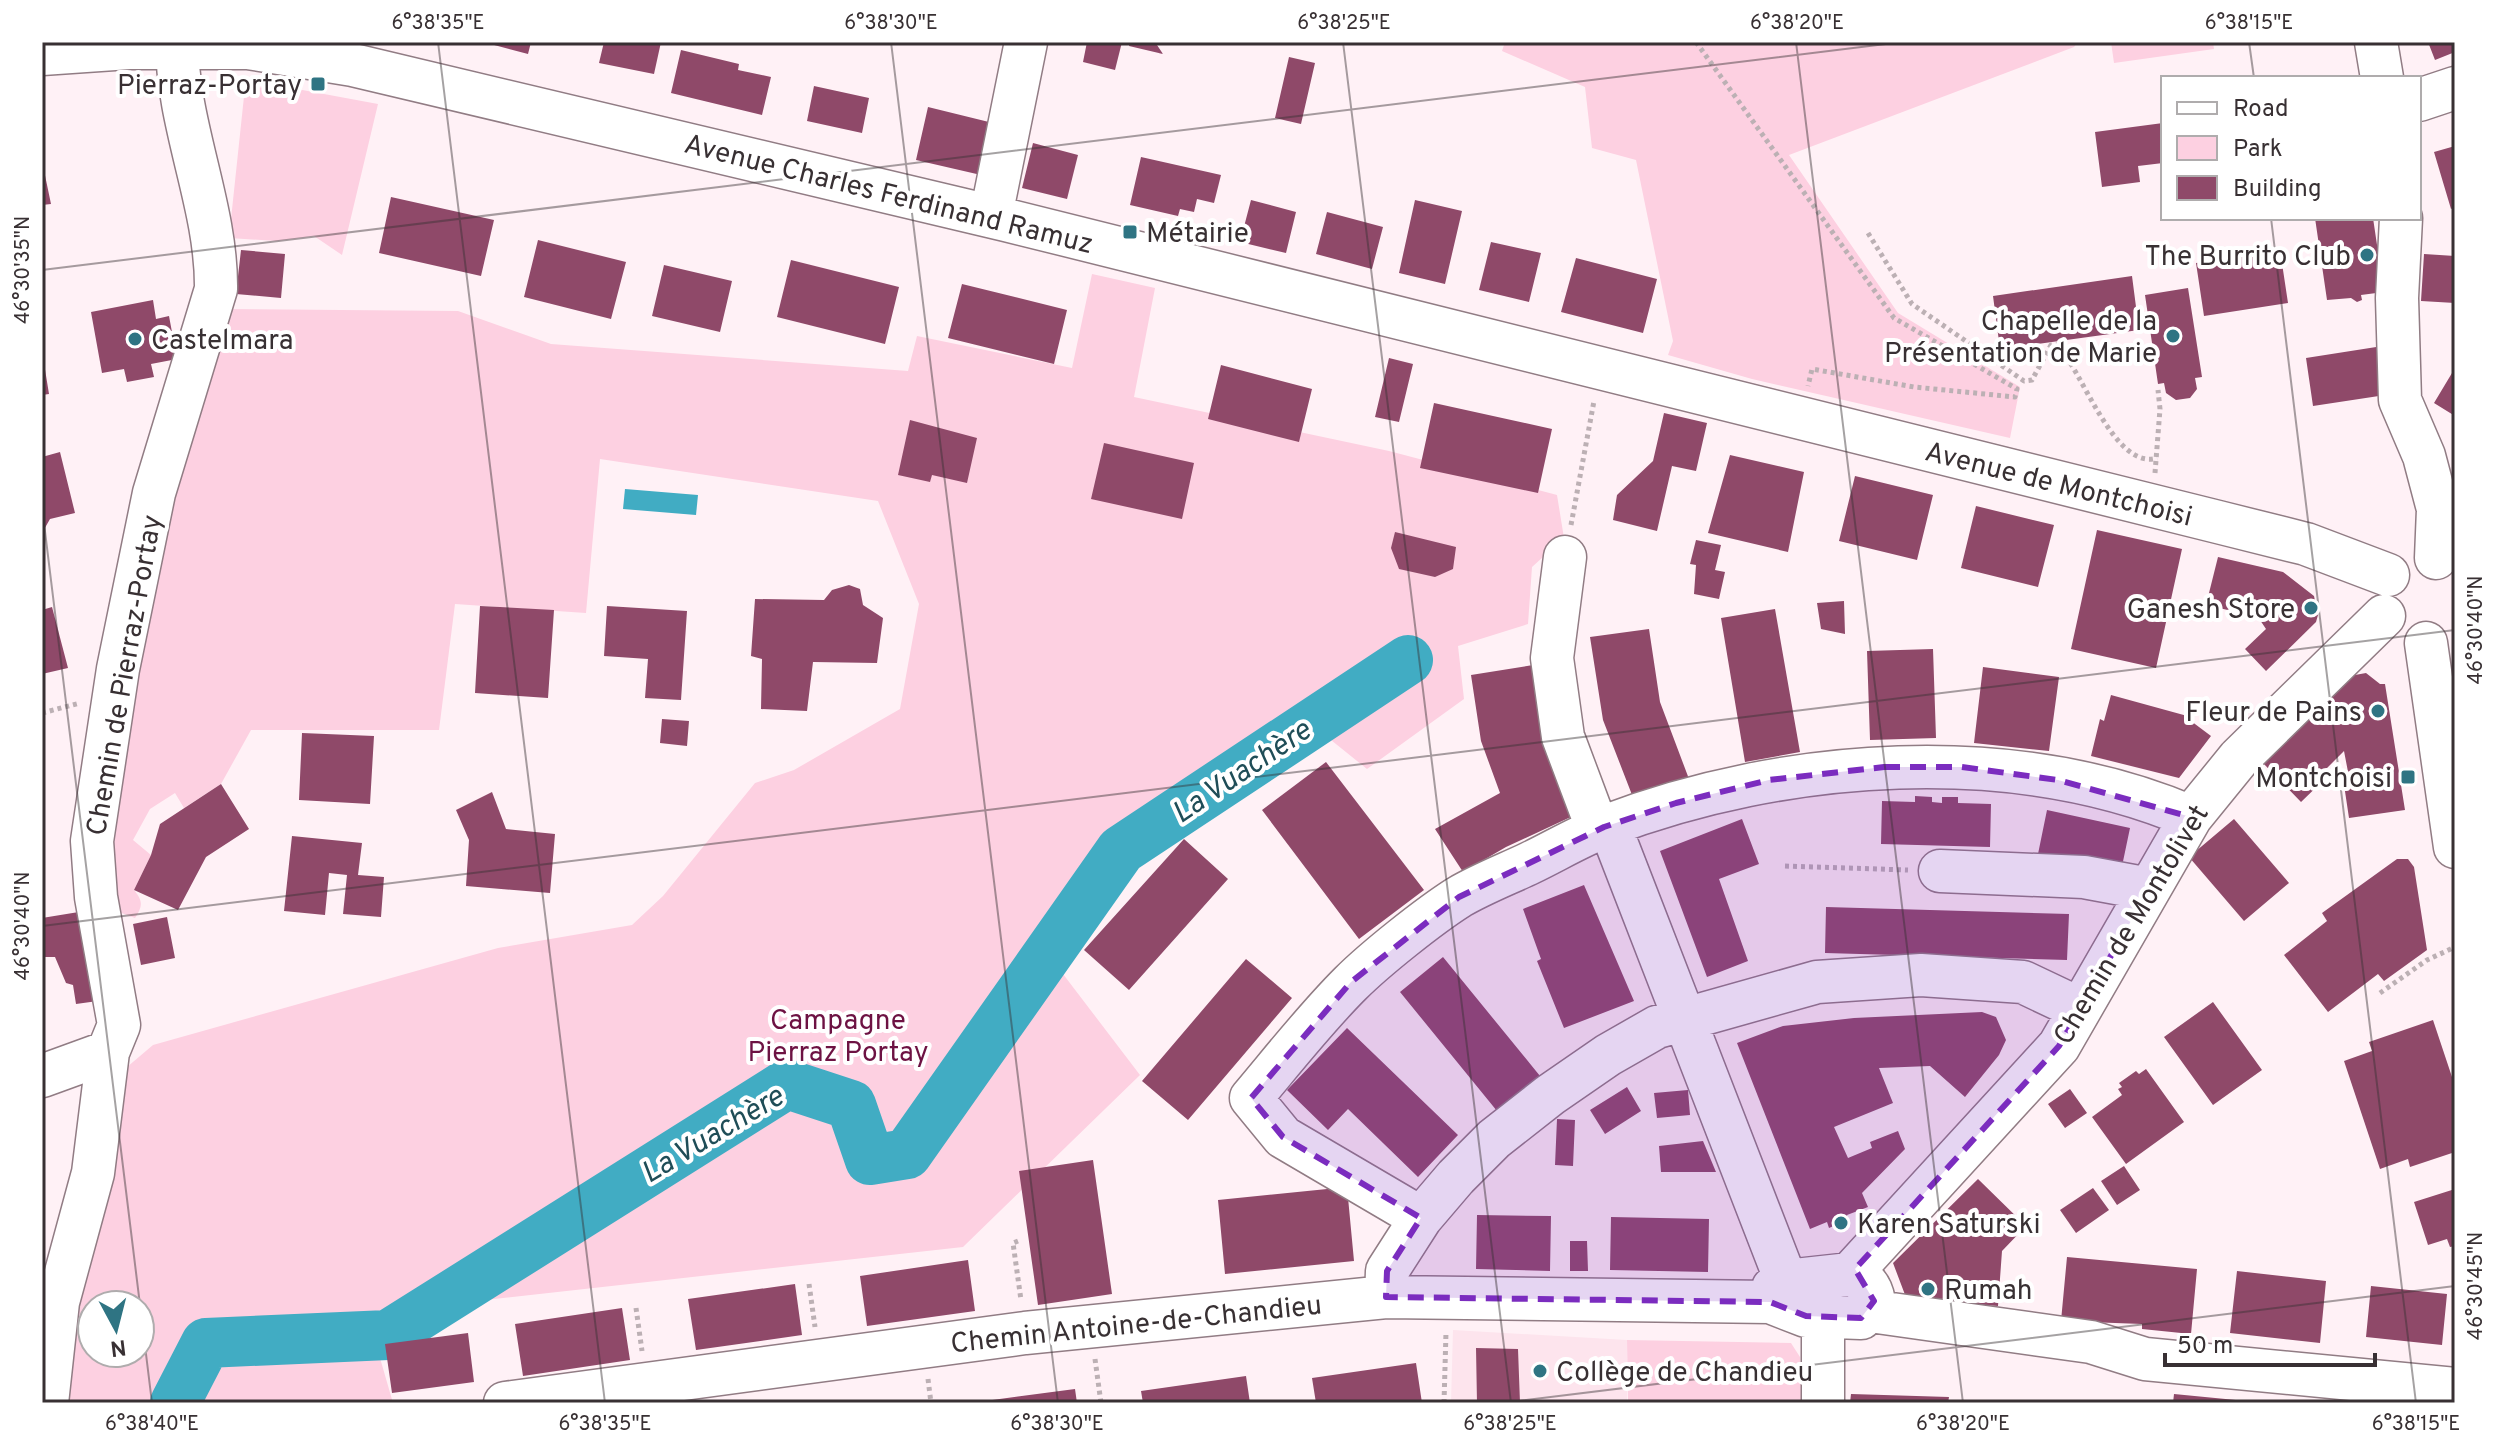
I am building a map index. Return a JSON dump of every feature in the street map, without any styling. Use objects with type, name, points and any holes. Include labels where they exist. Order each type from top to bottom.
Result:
[{"type":"street","points":[[991,216],[1026,42]]},
{"type":"street","points":[[2376,42],[2382,76]]},
{"type":"street","name":"Avenue Charles Ferdinand Ramuz","points":[[42,54],[177,44],[248,48],[353,65],[991,216],[1727,400]]},
{"type":"street","name":"Chemin de Pierraz-Portay","points":[[47,1403],[58,1302],[93,1173],[108,1052],[119,1025],[96,897],[92,841],[118,669],[154,493],[216,289],[216,265],[191,144],[177,44]]},
{"type":"street","points":[[2421,99],[2455,88]]},
{"type":"street","points":[[2401,220],[2397,298],[2400,400],[2424,456],[2449,564]]},
{"type":"street","name":"Avenue de Montchoisi","points":[[1727,400],[2306,544],[2386,596],[2401,637],[2441,637]]},
{"type":"street","points":[[1565,557],[1552,658],[1563,737],[1593,817],[1614,837],[1687,1020],[1778,1291],[1823,1319],[1861,1318],[1870,1311],[1874,1301],[1872,1290],[1863,1279],[1850,1274],[1778,1291]]},
{"type":"street","name":"Chemin de Montolivet","points":[[1850,1274],[2059,1046],[2191,817],[2239,758],[2386,596],[2409,559],[2449,564]]},
{"type":"street","points":[[2441,637],[2455,847]]},
{"type":"street","points":[[1421,1218],[1283,1137],[1251,1098],[1351,982],[1459,897],[1604,827],[1676,803],[1769,780],[1884,767],[1962,767],[2058,780],[2163,805],[2191,817]]},
{"type":"street","points":[[1940,871],[2084,877],[2149,889]]},
{"type":"street","points":[[1386,1297],[1387,1271],[1421,1218],[1494,1139],[1608,1055],[1657,1027],[1817,982],[1921,975],[2023,982],[2080,1009]]},
{"type":"street","points":[[42,1076],[108,1052]]},
{"type":"street","name":"Chemin Antoine-de-Chandieu","points":[[505,1403],[1025,1333],[1386,1297],[1778,1291]]},
{"type":"street","points":[[1870,1311],[2091,1342],[2145,1359],[2455,1389]]},
{"type":"street","points":[[1823,1319],[1823,1403]]},
{"type":"path","points":[[1696,42],[1894,318],[2017,389],[2015,397],[1914,387],[1812,369],[1806,394]]},
{"type":"path","points":[[1868,233],[1912,304],[2024,381],[2032,380],[2051,345],[2057,345],[2118,443],[2143,459],[2157,458]]},
{"type":"path","points":[[1565,557],[1600,368]]},
{"type":"path","points":[[2155,478],[2160,409],[2158,390]]},
{"type":"path","points":[[42,713],[59,708]]},
{"type":"path","points":[[1785,866],[1940,871]]},
{"type":"path","points":[[2380,993],[2427,960],[2455,947]]},
{"type":"path","points":[[1018,1241],[1013,1243],[1025,1333]]},
{"type":"path","points":[[809,1284],[816,1334]]},
{"type":"path","points":[[636,1308],[643,1358]]},
{"type":"path","points":[[1444,1403],[1447,1323]]},
{"type":"path","points":[[1091,1326],[1101,1403]]},
{"type":"highlighted area","points":[[1884,767],[1962,767],[2058,780],[2191,817],[2059,1046],[1855,1269],[1874,1301],[1861,1318],[1806,1316],[1770,1302],[1386,1297],[1387,1271],[1421,1218],[1283,1137],[1251,1098],[1351,982],[1459,897],[1604,827],[1676,803],[1769,780]]},
{"type":"shaded area","name":"Collège de Chandieu","points":[[1453,1330],[1627,1340],[1627,1403],[1451,1403]]},
{"type":"green space","points":[[1505,42],[2078,42],[2074,47],[1789,155],[1898,313],[2020,387],[2010,438],[1752,379],[1668,355],[1673,341],[1636,160],[1592,148],[1585,87],[1502,51]]},
{"type":"green space","points":[[2111,42],[2213,42],[2214,49],[2114,63]]},
{"type":"green space","points":[[245,87],[297,89],[378,104],[342,255],[314,236],[276,241],[229,238]]},
{"type":"green space","name":"Campagne Pierraz Portay","points":[[1092,274],[1155,288],[1134,397],[1389,451],[1557,495],[1564,538],[1532,567],[1528,624],[1458,646],[1464,699],[1367,769],[1326,736],[1275,745],[1120,845],[1047,953],[1140,1075],[963,1247],[367,1313],[393,1403],[59,1403],[76,1311],[76,1369],[156,1369],[156,1289],[80,1289],[120,1073],[153,1045],[498,948],[632,925],[663,896],[755,783],[794,770],[900,709],[919,604],[878,501],[600,459],[586,613],[455,604],[439,730],[251,730],[221,784],[184,808],[175,793],[150,809],[133,840],[151,855],[134,890],[141,904],[135,918],[103,906],[108,800],[187,436],[223,309],[458,311],[551,344],[908,371],[917,336],[1072,368]]},
{"type":"green space","points":[[1627,1340],[1791,1343],[1800,1357],[1803,1403],[1628,1403]]},
{"type":"water","points":[[625,489],[698,495],[696,515],[623,509]]},
{"type":"building","points":[[483,42],[531,42],[528,54]]},
{"type":"building","points":[[604,42],[661,42],[654,74],[599,63]]},
{"type":"building","points":[[1087,42],[1122,42],[1115,70],[1083,62]]},
{"type":"building","points":[[1130,42],[1155,42],[1163,54],[1129,46]]},
{"type":"building","points":[[2428,42],[2455,42],[2455,52],[2435,60]]},
{"type":"building","points":[[681,50],[739,64],[738,70],[771,77],[762,115],[671,93]]},
{"type":"building","points":[[1289,57],[1315,63],[1301,124],[1275,118]]},
{"type":"building","points":[[814,86],[869,98],[862,133],[807,121]]},
{"type":"building","points":[[928,107],[993,123],[981,175],[916,160]]},
{"type":"building","points":[[2161,123],[2161,163],[2138,166],[2140,182],[2102,187],[2095,132]]},
{"type":"building","points":[[1033,143],[1078,155],[1067,199],[1022,188]]},
{"type":"building","points":[[2455,146],[2455,207],[2451,209],[2434,152]]},
{"type":"building","points":[[1141,157],[1221,175],[1214,203],[1197,199],[1194,212],[1180,209],[1178,216],[1130,205]]},
{"type":"building","points":[[42,161],[51,204],[42,205]]},
{"type":"building","points":[[391,197],[494,220],[481,276],[379,253]]},
{"type":"building","points":[[1251,200],[1296,212],[1286,253],[1240,242]]},
{"type":"building","points":[[1415,200],[1462,211],[1445,284],[1399,273]]},
{"type":"building","points":[[1327,212],[1383,227],[1372,269],[1316,254]]},
{"type":"building","points":[[2315,220],[2373,220],[2384,292],[2361,295],[2362,300],[2357,302],[2351,298],[2327,300]]},
{"type":"building","points":[[538,240],[626,262],[611,319],[524,297]]},
{"type":"building","points":[[1491,242],[1541,253],[1529,302],[1479,290]]},
{"type":"building","points":[[241,250],[285,254],[281,298],[236,294]]},
{"type":"building","points":[[2280,250],[2288,303],[2204,316],[2196,263]]},
{"type":"building","points":[[2424,254],[2455,256],[2455,303],[2421,301]]},
{"type":"building","points":[[1576,258],[1657,279],[1643,333],[1561,312]]},
{"type":"building","points":[[791,260],[899,287],[885,344],[777,317]]},
{"type":"building","points":[[664,265],[732,281],[720,332],[652,316]]},
{"type":"building","points":[[2132,276],[2139,330],[2000,349],[1993,296]]},
{"type":"building","points":[[962,284],[1067,310],[1054,364],[948,338]]},
{"type":"building","name":"Chapelle de la Présentation de Marie","points":[[2188,288],[2202,377],[2195,378],[2197,389],[2190,398],[2176,400],[2166,393],[2164,383],[2158,384],[2145,295]]},
{"type":"building","name":"Castelmara","points":[[153,300],[156,319],[169,316],[177,359],[151,364],[154,377],[127,382],[124,369],[102,373],[91,312]]},
{"type":"building","points":[[2389,345],[2392,394],[2313,406],[2306,358]]},
{"type":"building","points":[[42,351],[49,394],[42,395]]},
{"type":"building","points":[[1389,358],[1413,364],[1399,422],[1375,417]]},
{"type":"building","points":[[1221,365],[1312,389],[1299,442],[1208,419]]},
{"type":"building","points":[[2455,368],[2455,416],[2434,403]]},
{"type":"building","points":[[1434,403],[1552,429],[1538,493],[1420,468]]},
{"type":"building","points":[[1664,413],[1707,423],[1696,471],[1672,466],[1657,531],[1613,520],[1617,495],[1653,461]]},
{"type":"building","points":[[910,420],[977,438],[967,483],[932,475],[930,482],[898,475]]},
{"type":"building","points":[[1104,443],[1194,463],[1182,519],[1091,499]]},
{"type":"building","points":[[60,452],[75,513],[50,519],[42,533],[42,457]]},
{"type":"building","points":[[1730,455],[1804,472],[1788,552],[1708,533]]},
{"type":"building","points":[[1855,476],[1933,495],[1917,560],[1839,541]]},
{"type":"building","points":[[1976,506],[2054,525],[2038,587],[1961,568]]},
{"type":"building","points":[[2097,530],[2182,549],[2156,668],[2071,649]]},
{"type":"building","points":[[1395,532],[1456,547],[1453,569],[1435,577],[1399,569],[1391,548]]},
{"type":"building","points":[[1696,540],[1721,545],[1715,570],[1725,572],[1719,599],[1694,594],[1696,565],[1690,564]]},
{"type":"building","points":[[2218,557],[2283,572],[2314,596],[2318,615],[2316,622],[2266,671],[2245,649],[2266,629],[2258,617],[2206,605]]},
{"type":"building","points":[[849,585],[860,589],[863,605],[883,618],[877,663],[813,662],[807,711],[761,709],[762,659],[751,656],[755,599],[824,600],[832,590]]},
{"type":"building","points":[[1844,601],[1845,634],[1821,629],[1817,603]]},
{"type":"building","points":[[480,606],[554,610],[548,698],[475,693]]},
{"type":"building","points":[[607,606],[687,611],[681,700],[645,698],[648,659],[604,656]]},
{"type":"building","points":[[52,607],[68,668],[42,674],[42,610]]},
{"type":"building","points":[[1775,609],[1800,752],[1745,762],[1721,618]]},
{"type":"building","points":[[1649,629],[1660,702],[1689,779],[1634,800],[1603,720],[1590,637]]},
{"type":"building","points":[[1933,649],[1936,738],[1870,740],[1867,651]]},
{"type":"building","points":[[1533,665],[1575,815],[1506,847],[1463,872],[1435,829],[1500,793],[1481,741],[1471,675]]},
{"type":"building","points":[[1983,667],[2059,677],[2049,751],[1974,743]]},
{"type":"building","points":[[2351,672],[2355,675],[2366,673],[2380,684],[2385,684],[2405,810],[2349,818],[2343,778],[2349,777],[2344,751],[2326,769],[2331,773],[2301,802],[2262,762]]},
{"type":"building","points":[[2111,695],[2191,717],[2191,721],[2211,736],[2179,778],[2091,756],[2100,719],[2104,721]]},
{"type":"building","points":[[662,719],[689,721],[687,746],[660,743]]},
{"type":"building","points":[[302,733],[374,736],[370,804],[299,800]]},
{"type":"building","points":[[1326,762],[1424,890],[1359,939],[1262,810]]},
{"type":"building","points":[[221,784],[249,829],[206,857],[178,910],[134,890],[151,855],[160,824]]},
{"type":"building","points":[[492,792],[506,829],[555,834],[550,893],[466,886],[469,840],[456,810]]},
{"type":"building","points":[[1915,796],[1932,797],[1932,802],[1942,803],[1942,797],[1958,797],[1958,803],[1991,804],[1990,847],[1881,844],[1882,801],[1915,802]]},
{"type":"building","points":[[2047,810],[2130,828],[2121,871],[2038,854]]},
{"type":"building","points":[[1742,819],[1759,864],[1719,879],[1748,961],[1707,977],[1660,851]]},
{"type":"building","points":[[2234,819],[2289,883],[2244,921],[2189,857]]},
{"type":"building","points":[[292,836],[362,843],[358,875],[384,877],[381,917],[343,914],[347,875],[329,873],[325,915],[284,911]]},
{"type":"building","points":[[1184,839],[1228,879],[1129,990],[1084,950]]},
{"type":"building","points":[[2397,859],[2408,859],[2414,867],[2427,950],[2384,981],[2378,974],[2328,1012],[2284,955],[2327,921],[2322,913]]},
{"type":"building","points":[[1584,885],[1634,1001],[1564,1028],[1537,961],[1541,959],[1523,909]]},
{"type":"building","points":[[1826,907],[2069,914],[2067,960],[1825,953]]},
{"type":"building","points":[[91,910],[105,1000],[76,1004],[73,985],[66,983],[55,957],[45,957],[42,952],[42,918]]},
{"type":"building","points":[[167,917],[175,958],[141,965],[133,924]]},
{"type":"building","points":[[1443,957],[1540,1076],[1497,1111],[1400,992]]},
{"type":"building","points":[[1246,959],[1292,998],[1188,1120],[1142,1081]]},
{"type":"building","points":[[2213,1002],[2262,1070],[2213,1105],[2164,1037]]},
{"type":"building","points":[[1982,1012],[1996,1017],[2006,1040],[1999,1055],[1965,1097],[1930,1066],[1879,1068],[1893,1103],[1834,1127],[1848,1158],[1872,1148],[1870,1142],[1898,1131],[1905,1149],[1862,1193],[1868,1207],[1847,1215],[1848,1220],[1829,1228],[1827,1222],[1810,1229],[1737,1043],[1783,1026],[1854,1018]]},
{"type":"building","points":[[2433,1020],[2455,1086],[2455,1152],[2410,1167],[2408,1159],[2380,1169],[2344,1061],[2372,1051],[2369,1042]]},
{"type":"building","points":[[1347,1028],[1458,1135],[1418,1177],[1348,1109],[1328,1130],[1287,1090]]},
{"type":"building","points":[[2146,1069],[2184,1122],[2126,1164],[2092,1117],[2122,1095],[2118,1089],[2122,1087],[2119,1083],[2136,1071],[2139,1074]]},
{"type":"building","points":[[1627,1087],[1641,1111],[1605,1134],[1590,1110]]},
{"type":"building","points":[[2070,1089],[2087,1113],[2065,1128],[2048,1104]]},
{"type":"building","points":[[1688,1090],[1690,1115],[1657,1118],[1654,1093]]},
{"type":"building","points":[[1557,1119],[1575,1120],[1573,1166],[1555,1165]]},
{"type":"building","points":[[1703,1141],[1716,1172],[1661,1172],[1659,1146]]},
{"type":"building","points":[[1093,1160],[1112,1294],[1038,1305],[1019,1171]]},
{"type":"building","points":[[2124,1166],[2140,1190],[2117,1205],[2101,1181]]},
{"type":"building","points":[[1978,1179],[2026,1226],[2002,1251],[1998,1306],[1907,1300],[1893,1263]]},
{"type":"building","points":[[1347,1187],[1354,1261],[1225,1274],[1218,1200]]},
{"type":"building","points":[[2093,1188],[2109,1210],[2076,1233],[2060,1210]]},
{"type":"building","points":[[2455,1189],[2455,1246],[2450,1247],[2447,1239],[2428,1245],[2414,1202]]},
{"type":"building","points":[[1477,1215],[1551,1216],[1550,1271],[1476,1269]]},
{"type":"building","points":[[1611,1217],[1709,1219],[1708,1272],[1610,1270]]},
{"type":"building","points":[[1570,1241],[1587,1241],[1588,1271],[1570,1271]]},
{"type":"building","points":[[2067,1257],[2197,1269],[2191,1334],[2142,1329],[2142,1324],[2061,1321]]},
{"type":"building","points":[[968,1260],[975,1311],[867,1326],[860,1276]]},
{"type":"building","points":[[2237,1271],[2326,1281],[2320,1343],[2230,1333]]},
{"type":"building","points":[[795,1284],[802,1335],[696,1350],[688,1299]]},
{"type":"building","points":[[2371,1286],[2447,1294],[2442,1345],[2366,1337]]},
{"type":"building","points":[[622,1308],[630,1360],[523,1376],[515,1324]]},
{"type":"building","points":[[468,1333],[474,1382],[392,1393],[385,1344]]},
{"type":"building","name":"Collège de Chandieu","points":[[1476,1348],[1518,1349],[1520,1403],[1477,1403]]},
{"type":"building","points":[[1416,1363],[1422,1403],[1316,1403],[1312,1378]]},
{"type":"building","points":[[1246,1376],[1250,1403],[1143,1403],[1141,1391]]},
{"type":"building","points":[[1075,1389],[1077,1403],[985,1403],[985,1401]]},
{"type":"building","points":[[1851,1394],[1949,1397],[1948,1403],[1850,1403]]},
{"type":"building","points":[[2174,1394],[2246,1401],[2246,1403],[2173,1403]]},
{"type":"waterway","name":"La Vuachère","points":[[175,1403],[206,1343],[388,1335],[787,1084],[851,1105],[870,1160],[907,1154],[1121,850],[1408,660]]},
{"type":"place","name":"Pierraz-Portay","points":[[318,84]]},
{"type":"place","name":"Métairie","points":[[1130,232]]},
{"type":"place","name":"The Burrito Club","points":[[2367,255]]},
{"type":"place","name":"Chapelle de la Présentation de Marie","points":[[2173,336]]},
{"type":"place","name":"Castelmara","points":[[135,339]]},
{"type":"place","name":"Ganesh Store","points":[[2311,608]]},
{"type":"place","name":"Fleur de Pains","points":[[2378,711]]},
{"type":"place","name":"Montchoisi","points":[[2408,777]]},
{"type":"place","name":"Karen Saturski","points":[[1841,1223]]},
{"type":"place","name":"Rumah","points":[[1928,1289]]},
{"type":"place","name":"Collège de Chandieu","points":[[1540,1371]]}]
